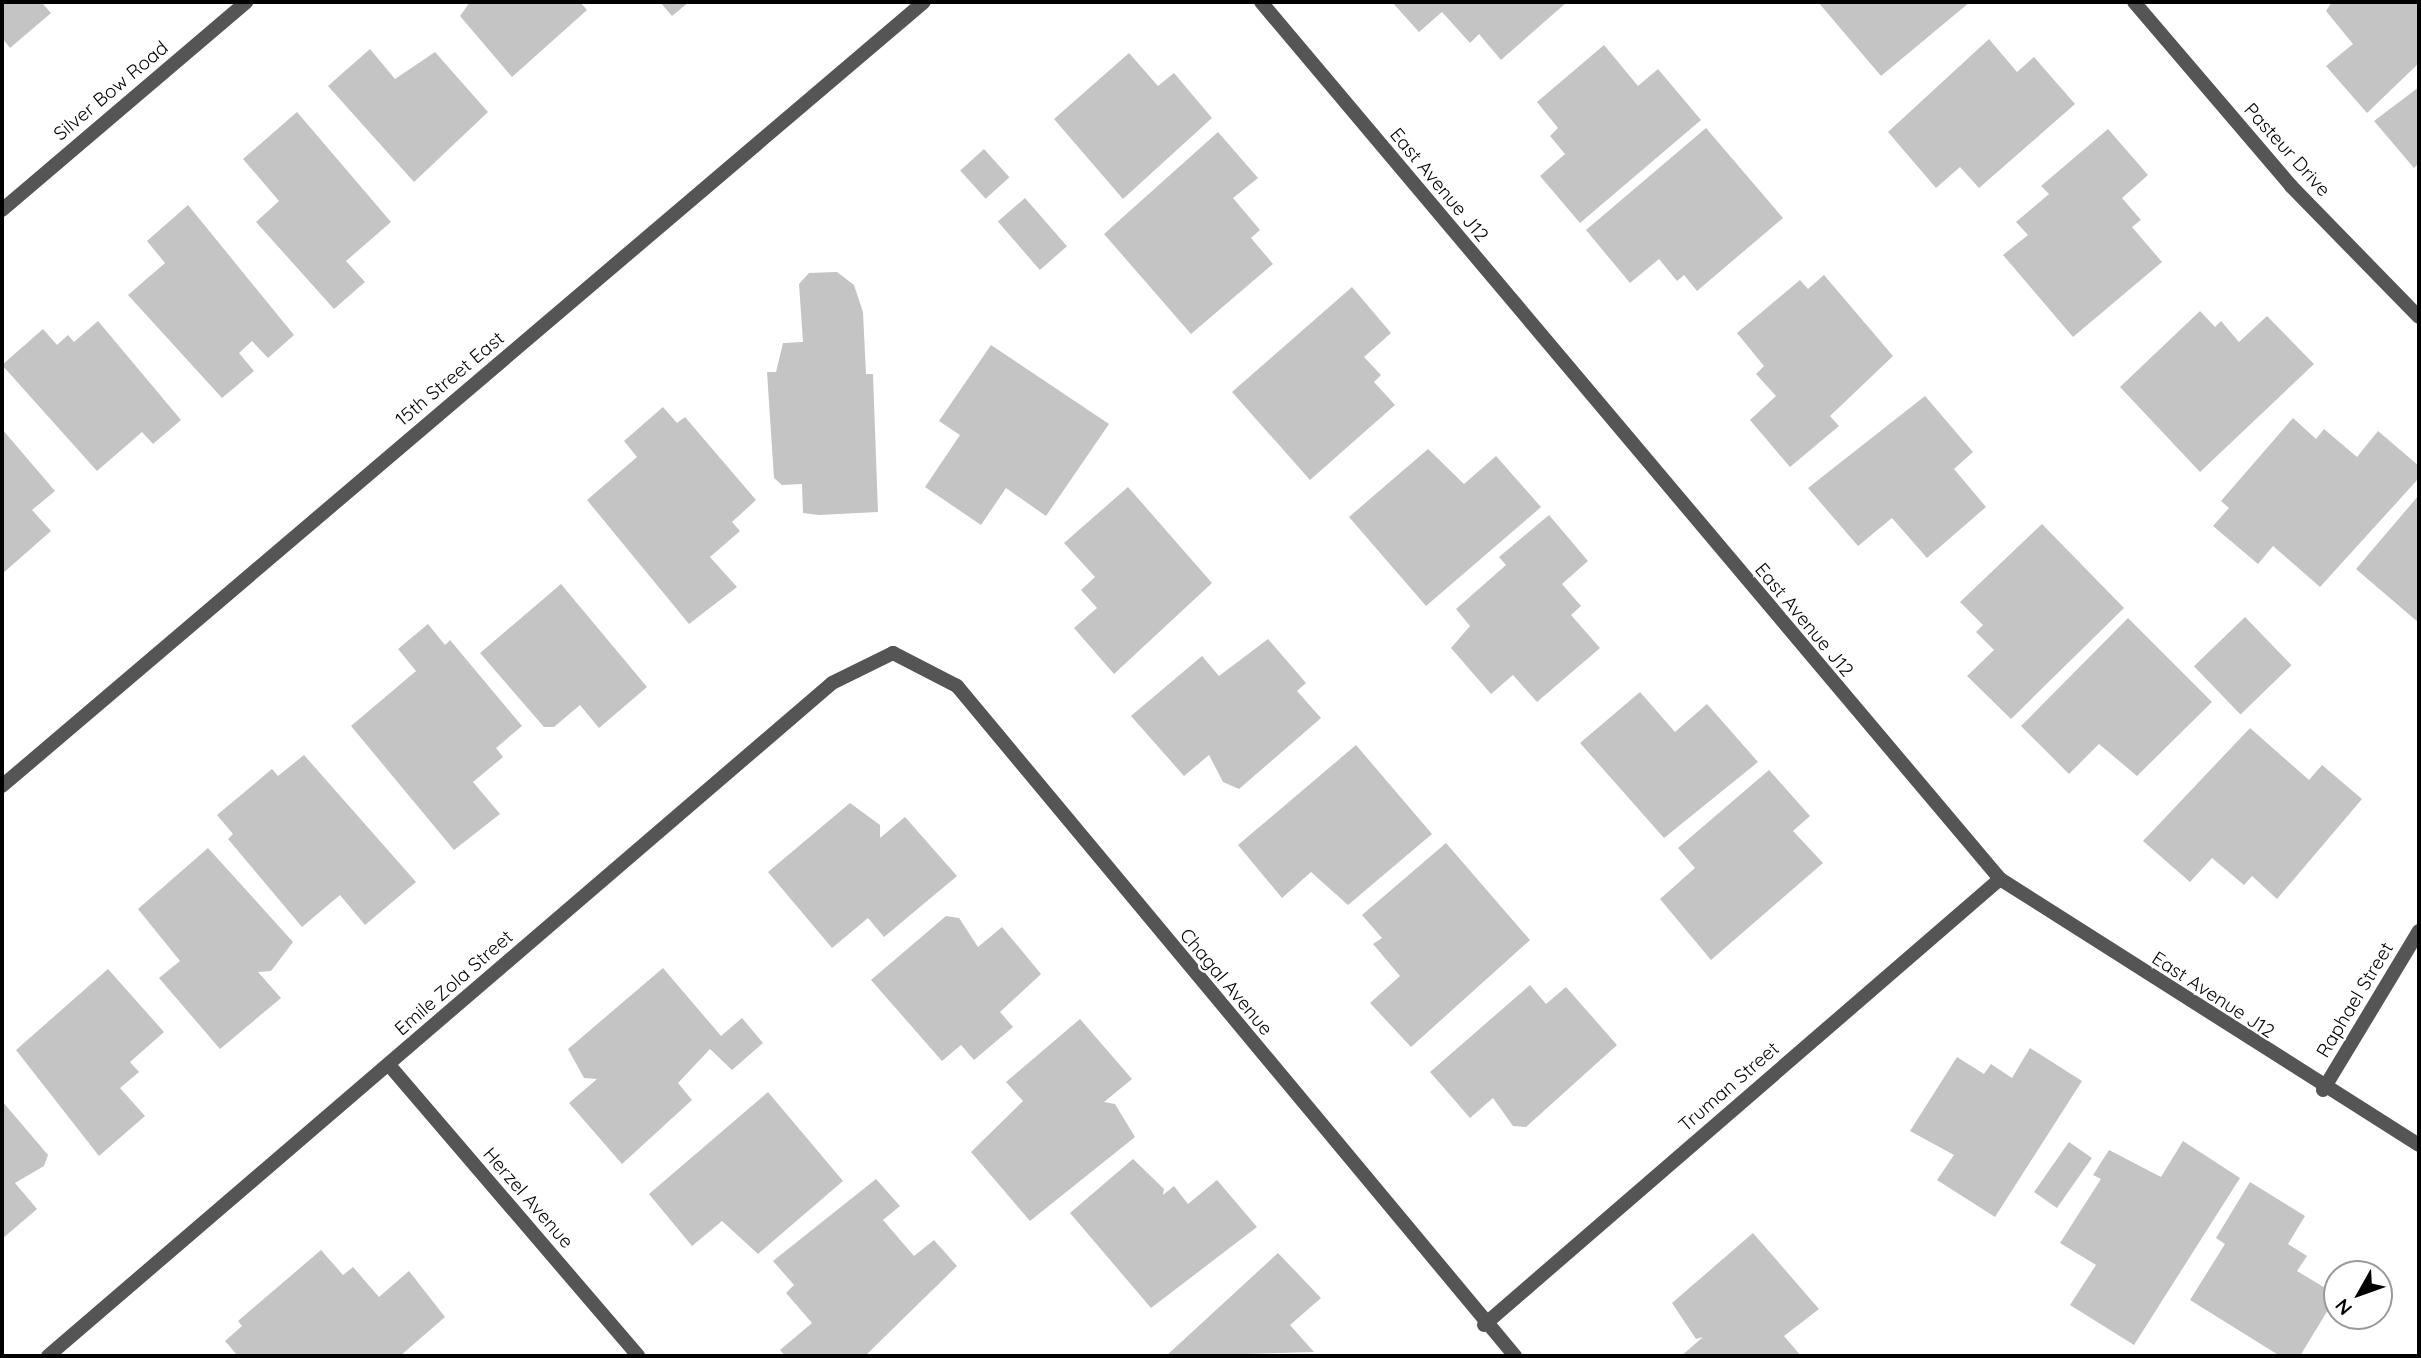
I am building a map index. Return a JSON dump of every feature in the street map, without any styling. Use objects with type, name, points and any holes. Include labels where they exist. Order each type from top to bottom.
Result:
[{"type":"street","name":"Silver Bow Road","points":[[2,210],[246,2]]},
{"type":"street","name":"15th Street East","points":[[2,786],[924,2]]},
{"type":"street","name":"East Avenue J12","points":[[1261,2],[2000,879],[2323,1090],[2419,1145]]},
{"type":"street","name":"Pasteur Drive","points":[[2134,2],[2291,186],[2419,317]]},
{"type":"street","name":"Emile Zola Street","points":[[48,1356],[832,683],[893,653]]},
{"type":"street","name":"Chagal Avenue","points":[[893,653],[957,686],[1484,1325],[1515,1356]]},
{"type":"street","name":"Truman Street","points":[[1484,1325],[2000,879]]},
{"type":"street","name":"Raphael Street","points":[[2323,1090],[2419,931]]},
{"type":"street","name":"Herzel Avenue","points":[[389,1065],[638,1356]]},
{"type":"building","points":[[2,2],[41,2],[51,13],[10,48],[2,38]]},
{"type":"building","points":[[470,2],[580,2],[587,10],[512,77],[460,16]]},
{"type":"building","points":[[660,2],[689,2],[672,16]]},
{"type":"building","points":[[1392,2],[1567,2],[1501,60],[1479,34],[1470,43],[1442,12],[1419,32]]},
{"type":"building","points":[[1818,2],[1970,2],[1881,76]]},
{"type":"building","points":[[2332,2],[2419,2],[2419,63],[2367,113],[2326,66],[2353,44],[2326,11]]},
{"type":"building","points":[[1989,39],[2017,72],[2034,57],[2075,104],[1979,188],[1960,167],[1936,188],[1888,132]]},
{"type":"building","points":[[1604,45],[1638,86],[1658,69],[1701,120],[1580,223],[1540,176],[1565,154],[1550,136],[1558,128],[1537,102]]},
{"type":"building","points":[[370,49],[395,79],[435,52],[488,112],[414,182],[328,86]]},
{"type":"building","points":[[1129,53],[1158,86],[1174,73],[1212,118],[1123,199],[1054,119]]},
{"type":"building","points":[[2419,87],[2419,163],[2414,168],[2374,121]]},
{"type":"building","points":[[297,112],[391,222],[346,261],[365,282],[334,309],[256,222],[279,201],[243,159]]},
{"type":"building","points":[[1706,128],[1783,218],[1697,291],[1684,275],[1677,281],[1659,259],[1630,283],[1586,230]]},
{"type":"building","points":[[2108,129],[2148,175],[2122,198],[2141,220],[2132,227],[2162,262],[2073,337],[2003,255],[2028,235],[2016,222],[2049,194],[2041,186]]},
{"type":"building","points":[[1218,132],[1258,178],[1233,198],[1260,230],[1251,238],[1273,264],[1191,334],[1104,234]]},
{"type":"building","points":[[984,149],[1009,177],[986,199],[960,170]]},
{"type":"building","points":[[1025,198],[1067,246],[1040,270],[998,222]]},
{"type":"building","points":[[188,205],[294,335],[268,358],[252,341],[239,353],[254,371],[222,398],[128,295],[165,263],[147,241]]},
{"type":"building","points":[[837,272],[854,285],[863,312],[866,374],[873,374],[878,512],[819,515],[803,513],[802,484],[782,485],[774,478],[767,372],[776,372],[783,343],[803,342],[799,284],[809,273]]},
{"type":"building","points":[[1824,275],[1893,356],[1830,416],[1839,426],[1790,467],[1750,420],[1776,396],[1756,374],[1764,366],[1737,333],[1800,280],[1808,289]]},
{"type":"building","points":[[1352,287],[1391,333],[1364,357],[1381,375],[1374,382],[1395,405],[1310,480],[1232,392]]},
{"type":"building","points":[[2200,311],[2215,327],[2221,321],[2239,342],[2267,316],[2314,364],[2200,472],[2120,387]]},
{"type":"building","points":[[98,321],[181,420],[153,444],[142,432],[97,471],[2,365],[43,329],[57,345],[68,335],[74,342]]},
{"type":"building","points":[[991,345],[1109,424],[1046,516],[1006,488],[981,525],[925,487],[960,435],[939,421]]},
{"type":"building","points":[[1925,396],[1973,452],[1954,469],[1986,507],[1927,558],[1892,518],[1858,546],[1808,488]]},
{"type":"building","points":[[663,407],[677,423],[685,417],[756,500],[732,522],[740,531],[710,557],[737,587],[689,624],[587,500],[637,457],[624,441]]},
{"type":"building","points":[[2293,418],[2316,439],[2324,429],[2357,457],[2378,431],[2419,466],[2419,478],[2320,587],[2273,546],[2258,564],[2213,526],[2229,508],[2221,501]]},
{"type":"building","points":[[2,429],[55,491],[32,510],[51,531],[2,574]]},
{"type":"building","points":[[1428,449],[1464,484],[1496,456],[1541,507],[1426,606],[1349,517]]},
{"type":"building","points":[[1128,487],[1212,583],[1114,674],[1074,628],[1097,608],[1081,590],[1095,577],[1064,543]]},
{"type":"building","points":[[2419,495],[2419,623],[2356,569]]},
{"type":"building","points":[[1549,515],[1588,561],[1562,584],[1581,606],[1571,615],[1600,648],[1537,702],[1513,675],[1491,694],[1451,648],[1470,626],[1456,609],[1506,565],[1499,557]]},
{"type":"building","points":[[2042,524],[2124,608],[2011,719],[1967,676],[1994,650],[1976,632],[1983,625],[1960,602]]},
{"type":"building","points":[[561,584],[647,687],[599,728],[580,705],[554,727],[544,727],[480,653]]},
{"type":"building","points":[[2245,617],[2292,665],[2240,715],[2194,666]]},
{"type":"building","points":[[2128,618],[2212,702],[2137,776],[2099,744],[2069,774],[2021,726]]},
{"type":"building","points":[[428,624],[445,645],[450,640],[522,726],[496,748],[503,757],[473,782],[500,814],[454,850],[351,726],[416,671],[398,649]]},
{"type":"building","points":[[1268,639],[1306,683],[1297,691],[1321,718],[1239,789],[1223,782],[1209,755],[1184,776],[1131,716],[1202,656],[1219,676]]},
{"type":"building","points":[[1640,692],[1675,732],[1707,704],[1758,762],[1664,838],[1580,743]]},
{"type":"building","points":[[2250,728],[2309,780],[2322,765],[2362,799],[2277,899],[2252,876],[2244,885],[2212,858],[2190,882],[2143,841]]},
{"type":"building","points":[[1356,745],[1432,834],[1348,905],[1311,872],[1282,898],[1238,845]]},
{"type":"building","points":[[304,755],[416,882],[365,925],[340,895],[302,927],[228,839],[233,834],[217,815],[272,769],[278,776]]},
{"type":"building","points":[[1769,770],[1810,816],[1793,831],[1823,863],[1711,960],[1660,899],[1695,868],[1678,848]]},
{"type":"building","points":[[850,803],[880,825],[880,838],[905,817],[957,876],[884,937],[868,918],[832,948],[768,872]]},
{"type":"building","points":[[1446,843],[1530,940],[1411,1047],[1370,1003],[1400,976],[1373,944],[1382,938],[1362,915]]},
{"type":"building","points":[[208,848],[293,942],[271,971],[258,972],[281,998],[220,1049],[159,978],[180,961],[138,909]]},
{"type":"building","points":[[946,916],[959,918],[978,947],[1002,927],[1041,974],[1000,1012],[1013,1027],[974,1060],[961,1045],[942,1061],[871,980]]},
{"type":"building","points":[[663,968],[721,1036],[742,1018],[763,1043],[732,1070],[710,1049],[678,1083],[692,1100],[622,1164],[569,1103],[597,1079],[584,1078],[568,1049]]},
{"type":"building","points":[[108,969],[164,1032],[130,1062],[139,1072],[120,1088],[145,1116],[99,1156],[16,1050]]},
{"type":"building","points":[[1530,985],[1546,1004],[1566,987],[1617,1045],[1526,1127],[1513,1126],[1493,1098],[1470,1118],[1430,1072]]},
{"type":"building","points":[[1080,1019],[1132,1079],[1104,1102],[1115,1104],[1135,1137],[1030,1221],[971,1152],[1023,1101],[1006,1082]]},
{"type":"building","points":[[2030,1048],[2082,1081],[1995,1217],[1937,1180],[1954,1155],[1910,1131],[1957,1057],[1984,1074],[1991,1064],[2012,1078]]},
{"type":"building","points":[[768,1092],[843,1181],[758,1254],[722,1221],[692,1246],[649,1194]]},
{"type":"building","points":[[2,1101],[48,1155],[44,1166],[15,1183],[37,1209],[2,1239]]},
{"type":"building","points":[[2183,1141],[2240,1178],[2134,1345],[2070,1305],[2096,1265],[2060,1243],[2101,1179],[2093,1175],[2109,1150],[2161,1177]]},
{"type":"building","points":[[2069,1142],[2092,1158],[2057,1208],[2034,1192]]},
{"type":"building","points":[[1133,1159],[1164,1189],[1163,1195],[1174,1186],[1188,1204],[1217,1180],[1257,1227],[1151,1308],[1070,1213]]},
{"type":"building","points":[[876,1179],[900,1206],[883,1220],[914,1256],[934,1240],[957,1266],[865,1356],[785,1356],[780,1350],[812,1323],[786,1293],[794,1285],[773,1261]]},
{"type":"building","points":[[2250,1182],[2305,1216],[2288,1244],[2307,1256],[2297,1271],[2323,1287],[2323,1318],[2300,1356],[2280,1356],[2190,1300],[2225,1244],[2216,1238]]},
{"type":"building","points":[[1753,1233],[1819,1309],[1784,1336],[1801,1356],[1681,1356],[1703,1337],[1696,1339],[1672,1303]]},
{"type":"building","points":[[321,1250],[343,1275],[353,1267],[379,1297],[409,1271],[445,1317],[400,1356],[238,1356],[225,1341],[242,1326],[238,1321]]},
{"type":"building","points":[[1278,1253],[1321,1298],[1290,1325],[1314,1352],[1166,1356]]}]
